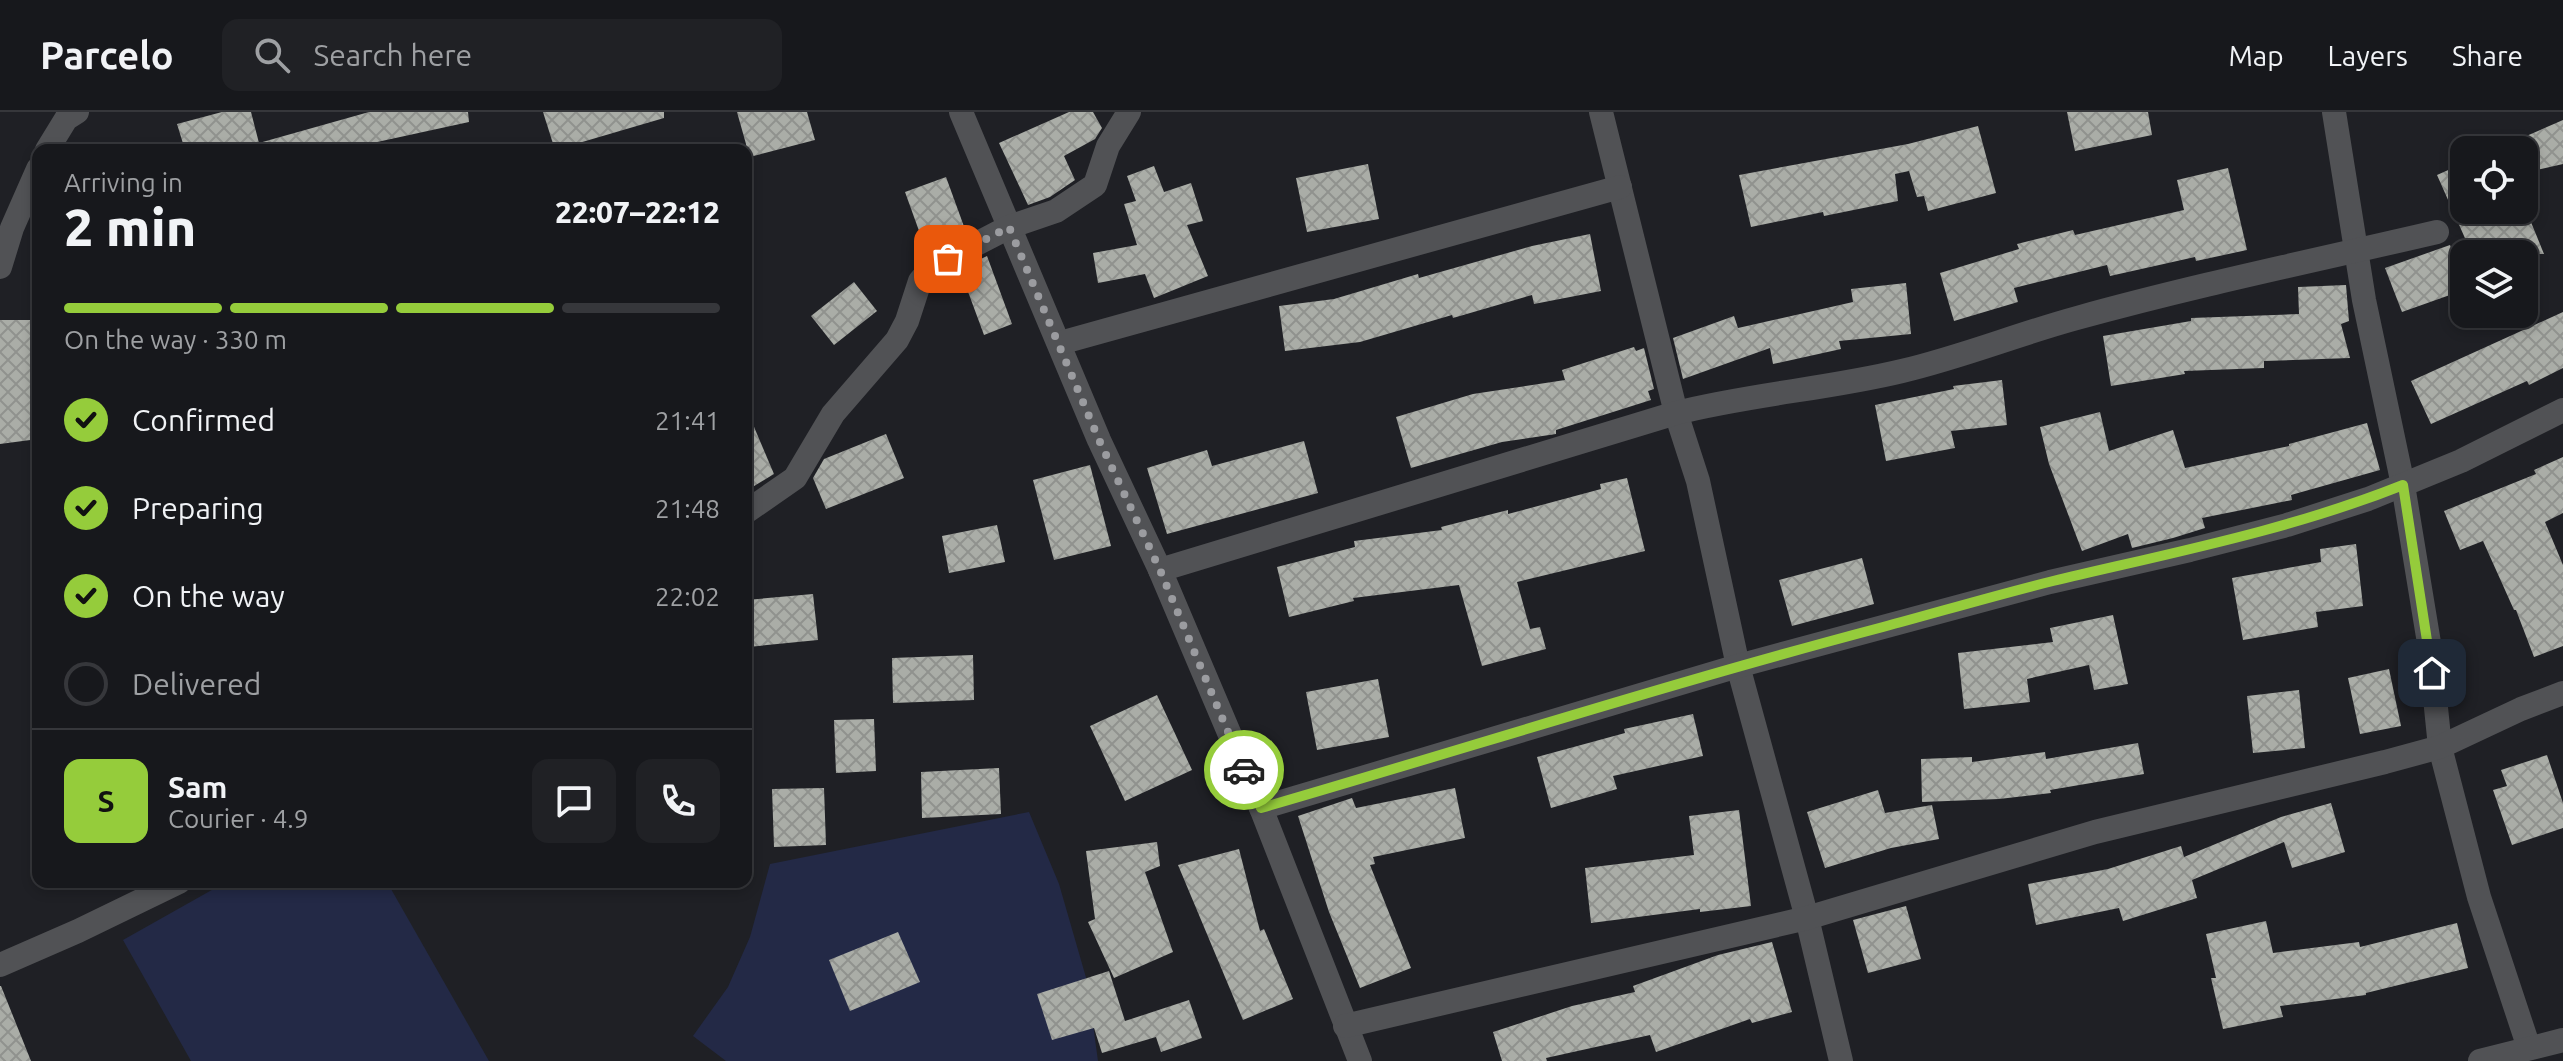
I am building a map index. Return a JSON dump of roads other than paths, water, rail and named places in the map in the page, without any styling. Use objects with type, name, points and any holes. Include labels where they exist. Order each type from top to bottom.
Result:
[{"type":"street","points":[[961,112],[1099,440],[1160,570],[1261,808],[1360,1061]]},
{"type":"street","points":[[752,508],[795,478],[833,414],[897,340],[907,321],[917,288],[932,267],[1009,227],[1056,211],[1095,185],[1108,146],[1129,112]]},
{"type":"street","points":[[1601,112],[1676,413],[1698,481],[1738,666],[1807,918],[1841,1061]]},
{"type":"street","points":[[2334,112],[2364,300],[2403,485],[2430,649],[2440,747],[2479,897],[2529,1048]]},
{"type":"street","points":[[51,144],[70,114]]},
{"type":"street","points":[[0,267],[12,228],[32,183]]},
{"type":"street","points":[[1060,343],[1620,187]]},
{"type":"street","points":[[1160,570],[1721,401],[1900,372],[2187,288],[2437,232]]},
{"type":"street","points":[[1261,808],[1738,666],[2050,582],[2287,525],[2368,499],[2461,461],[2563,410]]},
{"type":"street","points":[[1345,1026],[1807,918],[2095,832],[2440,747],[2563,693]]},
{"type":"street","points":[[0,965],[167,888]]},
{"type":"street","points":[[2480,1061],[2563,1040]]}]
